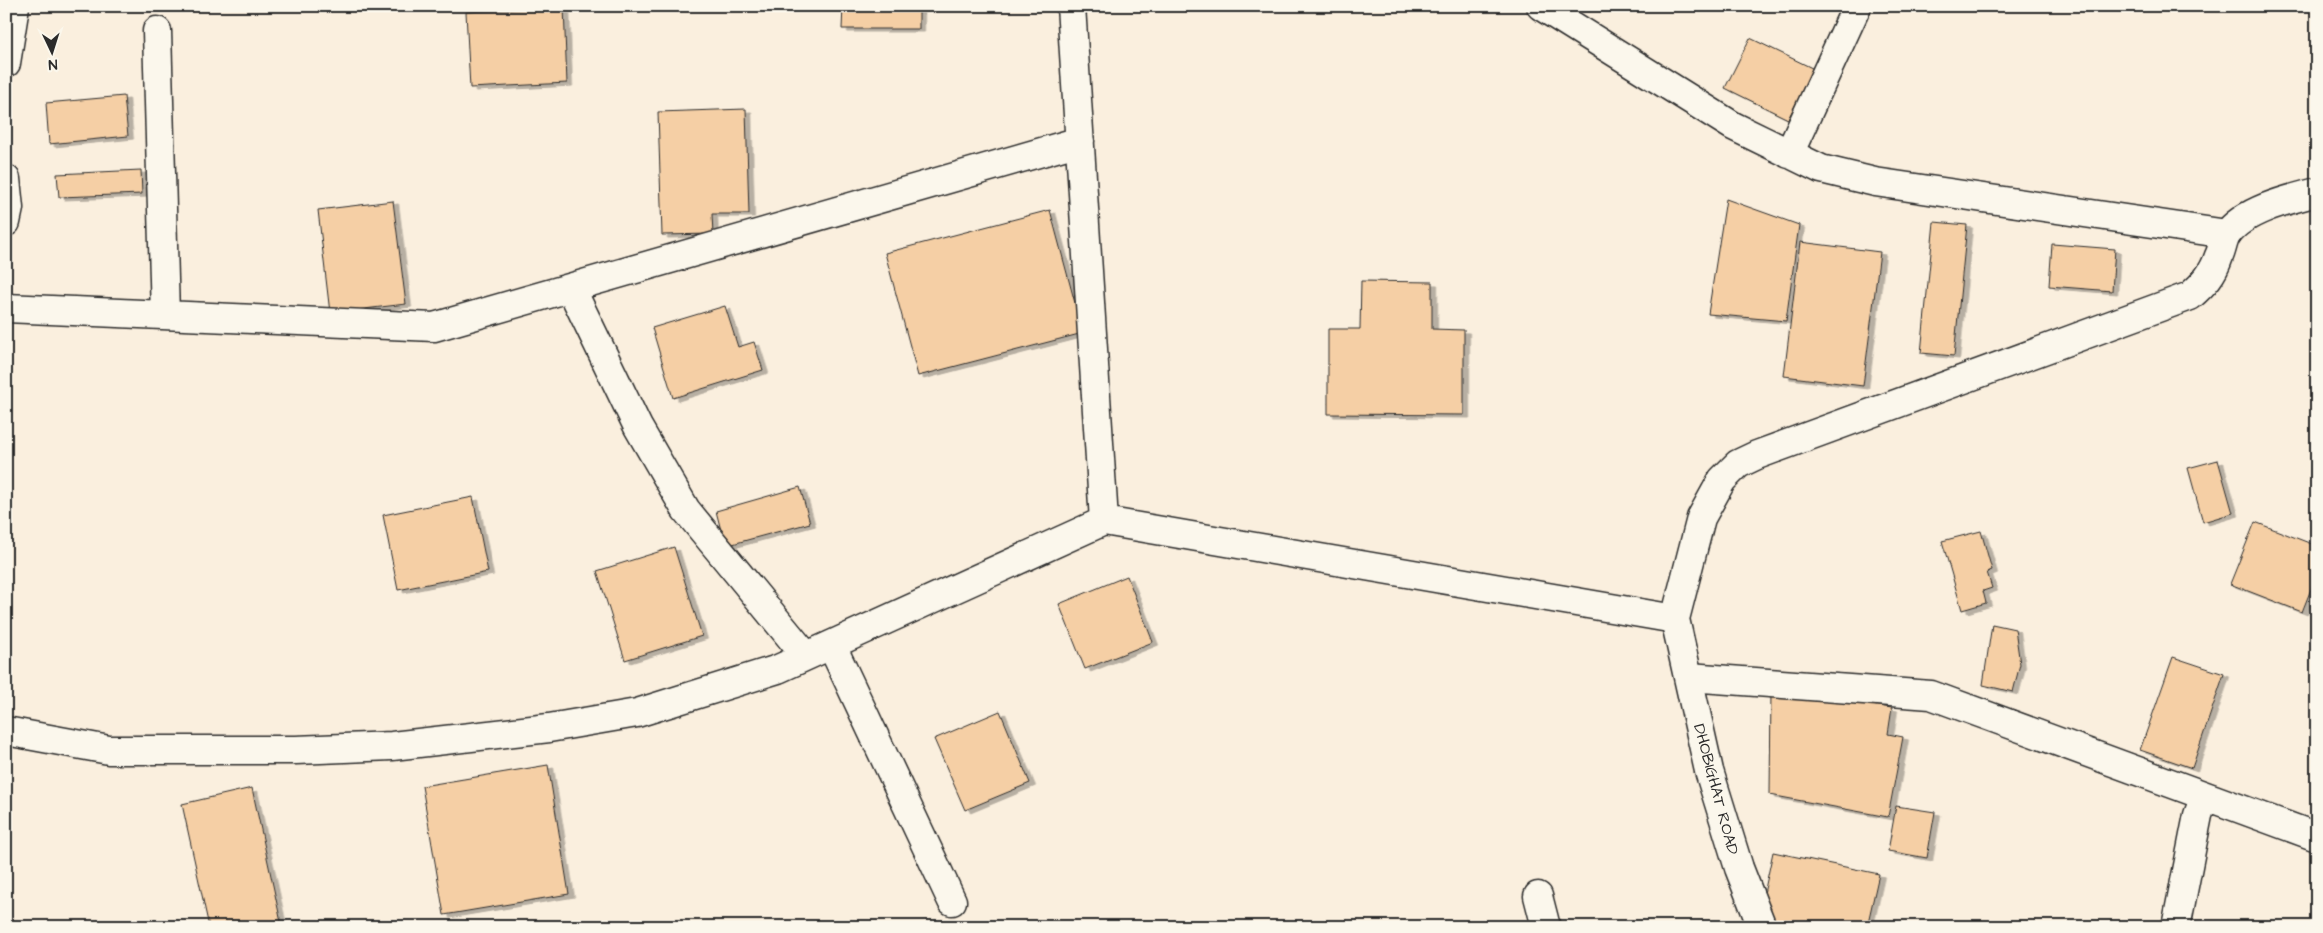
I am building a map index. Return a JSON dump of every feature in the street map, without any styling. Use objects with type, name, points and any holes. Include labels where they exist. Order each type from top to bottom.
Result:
[{"type":"street","points":[[6,63],[15,6]]},
{"type":"street","points":[[1071,6],[1104,521]]},
{"type":"street","points":[[1541,6],[1733,126],[1821,169],[1875,182],[2227,234]]},
{"type":"street","points":[[1789,154],[1857,6]]},
{"type":"street","points":[[156,31],[165,315]]},
{"type":"street","points":[[6,308],[434,327],[1080,141]]},
{"type":"street","points":[[6,179],[9,208],[6,222]]},
{"type":"street","points":[[6,731],[109,750],[296,750],[392,746],[549,728],[637,713],[778,669],[1104,521],[1675,619],[1701,518],[1722,480],[1738,464],[1757,455],[2190,296],[2207,282],[2218,262],[2227,234],[2246,217],[2275,203],[2317,192]]},
{"type":"street","points":[[571,288],[638,427],[686,510],[806,656]]},
{"type":"street","name":"DHOBIGHAT ROAD","points":[[1675,619],[1709,771],[1739,868],[1762,927]]},
{"type":"street","points":[[832,646],[952,901]]},
{"type":"street","points":[[1689,677],[1930,695],[2317,837]]},
{"type":"street","points":[[2176,927],[2198,815],[2205,796]]},
{"type":"street","points":[[1538,896],[1546,927]]},
{"type":"building","points":[[843,6],[919,6],[919,29],[842,29]]},
{"type":"building","points":[[564,7],[567,83],[470,88],[466,12]]},
{"type":"building","points":[[1750,38],[1814,69],[1788,119],[1725,88]]},
{"type":"building","points":[[124,96],[128,136],[49,144],[46,103]]},
{"type":"building","points":[[746,109],[749,214],[712,214],[713,234],[662,235],[658,112]]},
{"type":"building","points":[[141,170],[142,194],[59,197],[57,174]]},
{"type":"building","points":[[1726,199],[1799,225],[1786,321],[1708,314]]},
{"type":"building","points":[[393,201],[406,304],[330,313],[318,210]]},
{"type":"building","points":[[1050,210],[1083,333],[918,376],[885,253]]},
{"type":"building","points":[[1934,222],[1967,225],[1954,356],[1921,353]]},
{"type":"building","points":[[1800,242],[1880,252],[1863,386],[1784,376]]},
{"type":"building","points":[[2052,244],[2115,249],[2112,291],[2049,286]]},
{"type":"building","points":[[1361,281],[1432,282],[1432,329],[1464,330],[1464,415],[1328,414],[1328,329],[1360,329]]},
{"type":"building","points":[[725,306],[738,347],[754,342],[763,370],[673,398],[652,328]]},
{"type":"building","points":[[2218,460],[2233,513],[2203,522],[2188,468]]},
{"type":"building","points":[[800,487],[810,523],[725,546],[716,511]]},
{"type":"building","points":[[473,497],[488,572],[398,590],[383,515]]},
{"type":"building","points":[[2255,522],[2317,546],[2317,574],[2302,612],[2230,584]]},
{"type":"building","points":[[1981,531],[1992,570],[1987,572],[1992,588],[1983,591],[1986,603],[1962,610],[1942,541]]},
{"type":"building","points":[[674,547],[702,636],[625,660],[597,571]]},
{"type":"building","points":[[1127,576],[1153,642],[1085,669],[1059,604]]},
{"type":"building","points":[[1992,624],[2015,629],[2020,664],[2013,692],[1983,685]]},
{"type":"building","points":[[2173,657],[2224,674],[2192,768],[2140,750]]},
{"type":"building","points":[[1771,691],[1892,708],[1888,734],[1903,737],[1888,817],[1770,795]]},
{"type":"building","points":[[1000,711],[1030,783],[965,810],[934,739]]},
{"type":"building","points":[[548,765],[569,894],[444,915],[422,786]]},
{"type":"building","points":[[252,788],[282,927],[209,927],[182,804]]},
{"type":"building","points":[[1896,806],[1935,812],[1927,858],[1888,851]]},
{"type":"building","points":[[1773,852],[1879,874],[1867,927],[1809,927],[1759,917]]}]
